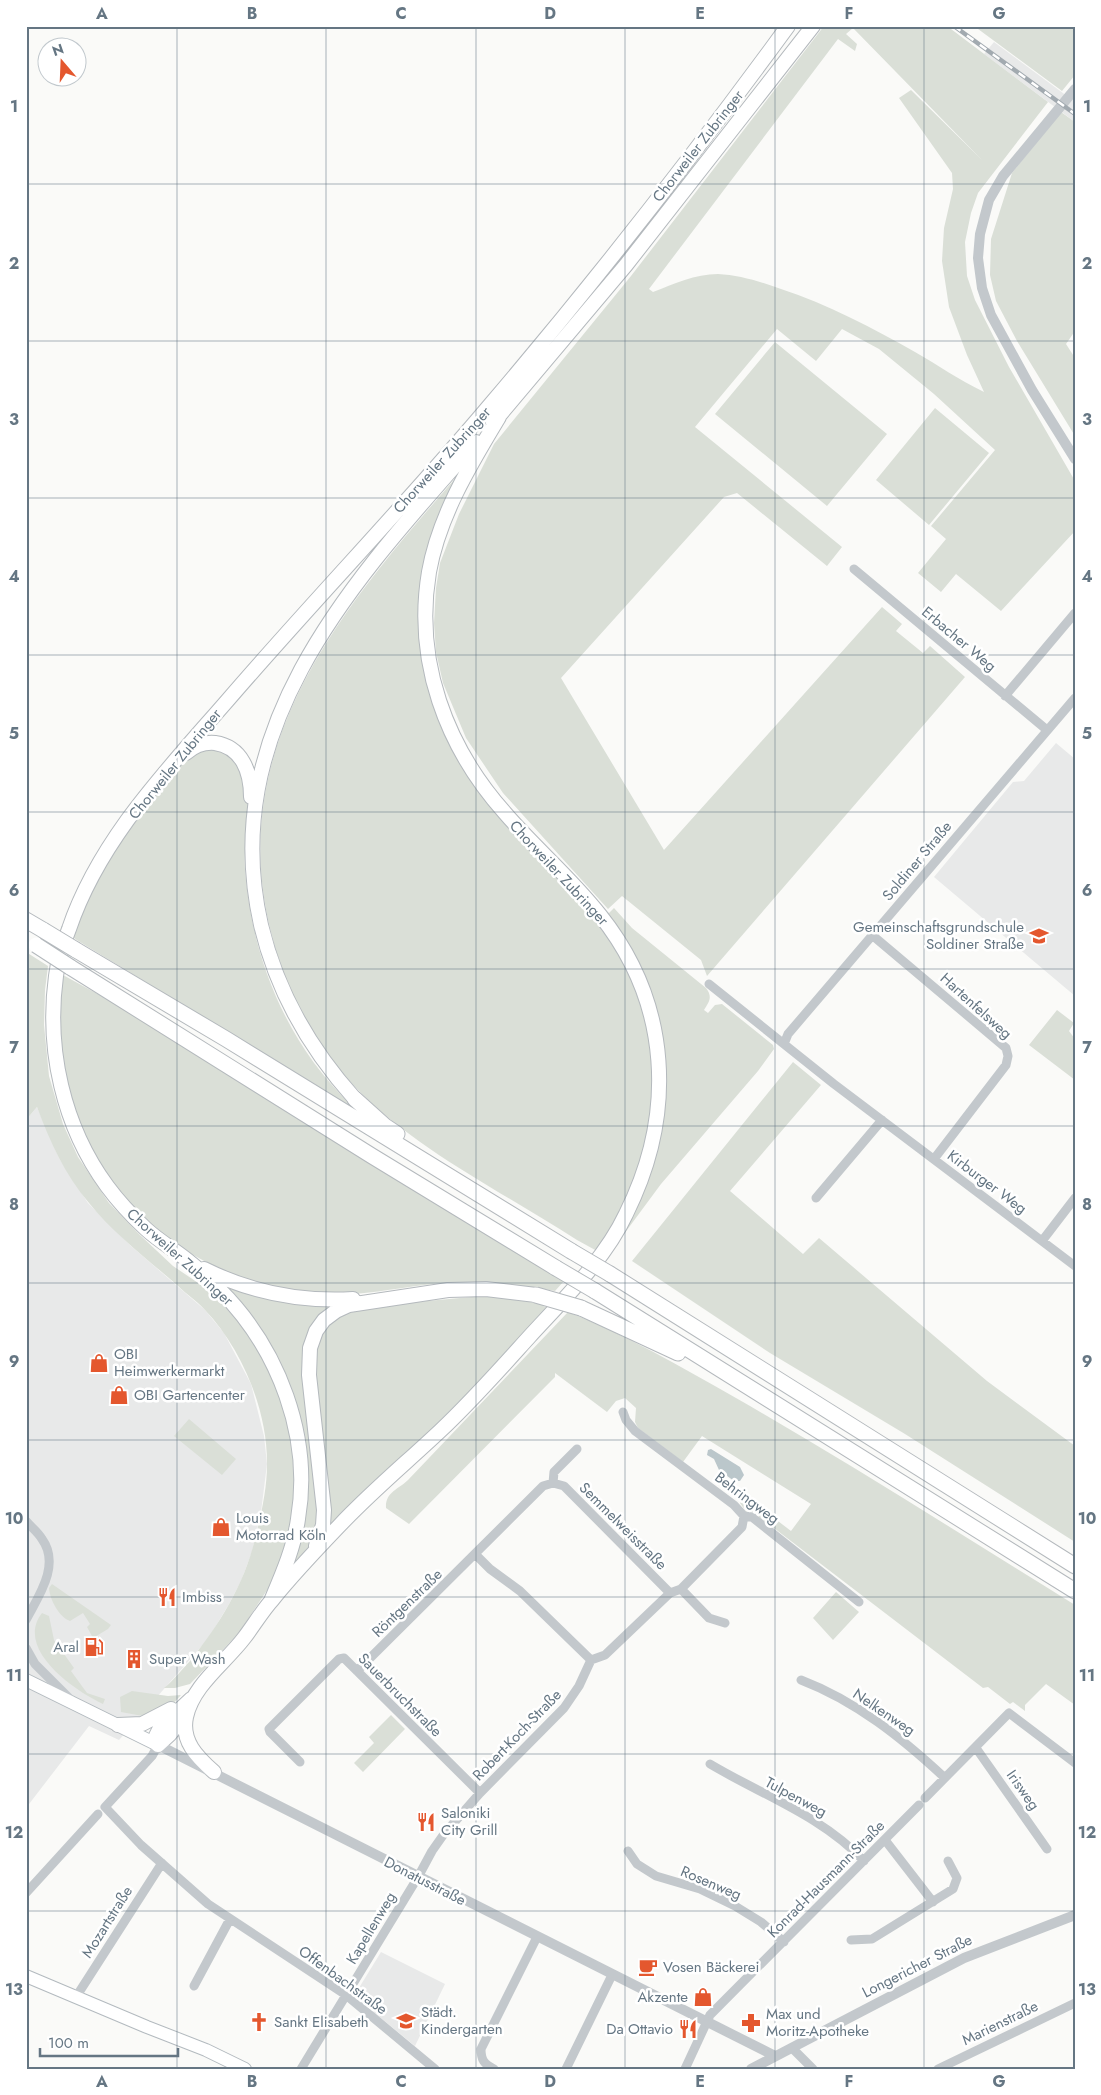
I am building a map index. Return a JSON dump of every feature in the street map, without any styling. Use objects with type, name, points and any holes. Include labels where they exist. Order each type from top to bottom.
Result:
[{"type":"highway","name":"Chorweiler Zubringer","points":[[271,1601],[288,1558],[298,1524],[301,1470],[296,1428],[290,1405],[277,1373],[258,1337],[228,1298],[192,1264],[140,1224],[108,1187],[92,1163],[77,1134],[64,1096],[56,1062],[53,1030],[56,974],[60,956],[81,898],[112,843],[161,777],[282,635],[489,407],[611,259],[788,26]]},
{"type":"highway","name":"Chorweiler Zubringer","points":[[254,827],[260,772],[267,748],[293,684],[331,619],[411,516],[499,417],[626,265],[813,26]]},
{"type":"highway","name":"Chorweiler Zubringer","points":[[187,1713],[196,1695],[242,1641],[271,1601],[313,1554],[361,1503],[442,1429],[480,1391],[588,1270],[621,1225],[638,1191],[654,1142],[660,1091],[657,1048],[647,1002],[629,960],[611,930],[590,903],[507,816],[480,783],[453,737],[431,677],[425,618],[430,570],[438,535],[466,472],[499,417]]},
{"type":"highway","points":[[161,777],[189,750],[200,745],[217,744],[231,748],[239,756],[248,772],[254,827],[252,854],[255,892],[267,946],[279,984],[297,1021],[319,1055],[355,1099],[385,1126],[434,1158],[470,1188]]},
{"type":"highway","points":[[26,920],[610,1274],[1075,1566]]},
{"type":"highway","points":[[31,942],[372,1156],[595,1291],[1075,1591]]},
{"type":"highway","points":[[192,1264],[239,1284],[290,1297],[335,1300],[406,1295]]},
{"type":"highway","points":[[313,1554],[322,1532],[324,1518],[309,1375],[309,1356],[313,1337],[324,1320],[342,1307],[354,1303],[448,1290],[486,1289],[536,1295],[581,1308],[758,1392]]},
{"type":"highway","points":[[118,1726],[135,1726],[148,1722],[196,1695]]},
{"type":"highway","points":[[187,1713],[170,1734],[158,1745],[156,1736],[160,1728],[196,1695]]},
{"type":"highway","points":[[187,1713],[185,1732],[190,1746],[194,1753],[214,1772]]},
{"type":"main road","name":"Donatusstraße","points":[[26,1680],[158,1745]]},
{"type":"main road","points":[[26,1976],[206,2050],[245,2069]]},
{"type":"street","points":[[1075,89],[1003,176],[989,200],[980,234],[978,258],[982,288],[991,315],[1032,390],[1075,459]]},
{"type":"street","name":"Erbacher Weg","points":[[854,569],[1047,730]]},
{"type":"street","points":[[1005,696],[1075,613]]},
{"type":"street","name":"Soldiner Straße","points":[[784,1044],[788,1034],[1075,698]]},
{"type":"street","name":"Hartenfelsweg","points":[[872,935],[1006,1048],[1008,1056],[1006,1065],[934,1160]]},
{"type":"street","name":"Kirburger Weg","points":[[708,984],[934,1160],[1075,1266]]},
{"type":"street","points":[[816,1198],[882,1120]]},
{"type":"street","points":[[1042,1241],[1075,1198]]},
{"type":"street","name":"Behringweg","points":[[623,1412],[626,1420],[635,1431],[734,1505],[744,1516],[752,1518],[860,1602]]},
{"type":"street","points":[[577,1449],[554,1472],[552,1484],[543,1486],[476,1555],[490,1569],[520,1591],[591,1660],[605,1655],[670,1593],[681,1589],[742,1527],[744,1516]]},
{"type":"street","name":"Semmelweisstraße","points":[[552,1484],[564,1486],[670,1593]]},
{"type":"street","points":[[26,1521],[43,1539],[50,1563],[48,1575],[26,1620]]},
{"type":"street","name":"Röntgenstraße","points":[[357,1671],[476,1555]]},
{"type":"street","points":[[681,1589],[710,1618],[725,1623]]},
{"type":"street","name":"Donatusstraße","points":[[26,1648],[35,1664],[75,1704]]},
{"type":"street","name":"Sauerbruchstraße","points":[[300,1762],[270,1732],[269,1728],[339,1659],[345,1659],[480,1793]]},
{"type":"street","name":"Robert-Koch-Straße","points":[[418,1878],[432,1851],[444,1834],[480,1793],[564,1708],[580,1686],[591,1660]]},
{"type":"street","name":"Nelkenweg","points":[[801,1680],[845,1702],[898,1735],[945,1778]]},
{"type":"street","name":"Konrad-Hausmann-Straße","points":[[685,2069],[710,2015],[1009,1713],[1075,1763]]},
{"type":"street","points":[[26,1893],[152,1756],[158,1745]]},
{"type":"street","name":"Donatusstraße","points":[[158,1745],[418,1878],[775,2056]]},
{"type":"street","name":"Irisweg","points":[[976,1748],[1047,1849]]},
{"type":"street","name":"Tulpenweg","points":[[710,1764],[747,1786],[805,1815],[846,1843],[864,1861]]},
{"type":"street","name":"Offenbachstraße","points":[[102,1810],[208,1904],[346,1995],[435,2069]]},
{"type":"street","points":[[885,1840],[933,1902]]},
{"type":"street","name":"Rosenweg","points":[[628,1851],[637,1864],[656,1876],[700,1889],[735,1906],[761,1922],[784,1942]]},
{"type":"street","points":[[851,1940],[872,1939],[953,1889],[957,1878],[948,1861]]},
{"type":"street","name":"Mozartstraße","points":[[76,1996],[162,1863]]},
{"type":"street","name":"Kapellenweg","points":[[301,2069],[418,1878]]},
{"type":"street","name":"Longericher Straße","points":[[751,2069],[964,1958],[1075,1915]]},
{"type":"street","points":[[194,1986],[230,1919]]},
{"type":"street","points":[[494,2069],[486,2065],[481,2058],[481,2048],[537,1937]]},
{"type":"street","points":[[566,2069],[612,1975]]},
{"type":"street","name":"Marienstraße","points":[[938,2069],[1075,2003]]},
{"type":"street","points":[[792,2048],[813,2069]]},
{"type":"shaded area","points":[[824,26],[947,26],[1048,102],[978,193],[971,213],[965,242],[967,276],[975,300],[1009,367],[1075,481],[1075,531],[1001,611],[956,574],[941,592],[918,573],[946,539],[931,526],[995,450],[934,394],[879,349],[842,329],[816,361],[777,329],[695,427],[842,547],[827,566],[737,493],[724,497],[561,678],[664,850],[882,607],[902,624],[896,631],[923,653],[930,646],[965,677],[707,976],[701,960],[622,896],[608,909],[503,793],[466,738],[443,683],[436,652],[434,623],[440,563],[459,514],[494,444],[631,276]],"holes":[[[853,28],[982,160],[911,90],[899,98],[952,173],[953,189],[944,228],[942,261],[949,307],[967,355],[984,392],[850,317],[766,284],[742,277],[709,274],[653,292],[649,289],[838,39],[855,51],[857,44],[846,34]]]},
{"type":"shaded area","points":[[974,26],[1075,26],[1075,75],[1062,91]]},
{"type":"shaded area","points":[[994,42],[1075,102],[1075,122],[984,54]]},
{"type":"shaded area","points":[[1061,112],[1075,122],[1075,331],[1066,344],[1075,358],[1075,436],[1017,341],[996,301],[990,275],[991,239],[1012,173]]},
{"type":"shaded area","points":[[775,342],[887,434],[827,506],[715,414]]},
{"type":"shaded area","points":[[935,408],[989,453],[929,525],[876,480]]},
{"type":"shaded area","points":[[459,474],[429,551],[434,706],[450,746],[482,794],[580,899],[616,948],[630,976],[645,1018],[653,1064],[651,1126],[631,1195],[597,1251],[434,1152],[381,1112],[357,1089],[341,1072],[314,1035],[292,994],[283,972],[270,928],[261,860],[265,796],[280,736],[305,680],[338,625],[375,573]]},
{"type":"shaded area","name":"Gemeinschaftsgrundschule Soldiner Straße","points":[[1056,743],[1075,759],[1075,996],[934,877],[1013,782],[1024,781]]},
{"type":"shaded area","points":[[212,747],[235,757],[247,790],[249,808],[245,870],[255,935],[264,966],[290,1026],[327,1080],[350,1104],[349,1106],[75,939],[72,935],[98,879],[142,811],[182,761],[193,754]]},
{"type":"shaded area","points":[[599,905],[609,913],[614,908],[632,928],[706,988],[710,997],[704,1010],[708,1013],[715,1005],[722,1004],[773,1045],[774,1049],[758,1071],[661,1184],[607,1257],[633,1215],[646,1186],[657,1150],[664,1101],[662,1045]]},
{"type":"shaded area","points":[[26,952],[48,966],[44,1025],[49,1076],[63,1124],[78,1157],[109,1203],[140,1235],[173,1266],[225,1301],[267,1361],[293,1437],[296,1509],[277,1575],[239,1633],[190,1684],[175,1688],[164,1688],[190,1661],[211,1633],[229,1604],[250,1556],[266,1483],[266,1444],[263,1423],[258,1403],[241,1362],[218,1326],[199,1304],[120,1236],[89,1203],[59,1158],[37,1107],[26,1120]]},
{"type":"shaded area","points":[[63,975],[105,998],[273,1100],[564,1281],[555,1291],[506,1284],[457,1283],[349,1294],[319,1295],[247,1279],[196,1256],[152,1224],[115,1185],[87,1140],[69,1089],[60,1034]]},
{"type":"shaded area","points":[[1057,1010],[1074,1023],[1069,1031],[1075,1039],[1075,1080],[1029,1045]]},
{"type":"shaded area","points":[[793,1062],[821,1085],[730,1191],[803,1254],[819,1238],[987,1381],[1075,1446],[1075,1542],[905,1434],[770,1353],[632,1261]]},
{"type":"shaded area","points":[[37,1107],[59,1158],[88,1203],[131,1246],[205,1310],[224,1333],[251,1384],[264,1436],[267,1464],[261,1512],[252,1552],[241,1581],[208,1639],[119,1740],[89,1726],[26,1808],[26,1120]]},
{"type":"shaded area","points":[[219,1282],[334,1306],[313,1329],[320,1510],[311,1546],[285,1577],[295,1552],[296,1414]]},
{"type":"shaded area","points":[[471,1297],[504,1297],[544,1305],[549,1308],[478,1386],[326,1530],[312,1363],[320,1332],[339,1314],[405,1303]]},
{"type":"shaded area","points":[[568,1312],[633,1341],[736,1398],[864,1474],[1075,1605],[1075,1705],[1046,1684],[1025,1705],[1025,1711],[1013,1702],[1010,1704],[988,1687],[983,1688],[753,1512],[747,1513],[740,1503],[744,1495],[791,1531],[811,1504],[702,1436],[683,1462],[638,1428],[635,1422],[636,1408],[625,1398],[616,1401],[607,1412],[555,1373],[555,1377],[409,1524],[386,1508],[390,1494],[408,1480]]},
{"type":"shaded area","points":[[189,1419],[236,1459],[222,1475],[174,1436]]},
{"type":"shaded area","points":[[711,1449],[740,1467],[744,1475],[740,1481],[734,1481],[719,1470],[714,1459],[707,1455],[708,1450]]},
{"type":"shaded area","points":[[52,1584],[111,1625],[93,1638],[87,1627],[90,1624],[83,1613],[70,1621],[62,1616],[53,1603],[49,1588]]},
{"type":"shaded area","points":[[836,1592],[859,1612],[833,1640],[813,1618]]},
{"type":"shaded area","points":[[42,1613],[49,1616],[54,1640],[74,1668],[71,1671],[87,1693],[105,1699],[103,1704],[64,1679],[42,1654],[36,1641],[35,1627]]},
{"type":"shaded area","points":[[132,1691],[168,1696],[181,1695],[172,1705],[148,1717],[121,1712],[120,1697]]},
{"type":"shaded area","points":[[391,1715],[405,1729],[363,1772],[354,1763],[374,1743],[369,1737]]},
{"type":"shaded area","name":"Städt. Kindergarten","points":[[381,1952],[445,1984],[415,2046],[354,1996]]},
{"type":"railway","points":[[954,26],[1075,114]]},
{"type":"place","name":"Gemeinschaftsgrundschule Soldiner Straße","points":[[1039,936]]},
{"type":"place","name":"OBI Heimwerkermarkt","points":[[99,1363]]},
{"type":"place","name":"OBI Gartencenter","points":[[119,1395]]},
{"type":"place","name":"Louis Motorrad Köln","points":[[221,1527]]},
{"type":"place","name":"Imbiss","points":[[167,1597]]},
{"type":"place","name":"Aral","points":[[94,1647]]},
{"type":"place","name":"Super Wash","points":[[134,1659]]},
{"type":"place","name":"Saloniki City Grill","points":[[426,1822]]},
{"type":"place","name":"Vosen Bäckerei","points":[[648,1967]]},
{"type":"place","name":"Akzente","points":[[703,1997]]},
{"type":"place","name":"Städt. Kindergarten","points":[[406,2021]]},
{"type":"place","name":"Sankt Elisabeth","points":[[259,2022]]},
{"type":"place","name":"Max und Moritz-Apotheke","points":[[751,2023]]},
{"type":"place","name":"Da Ottavio","points":[[688,2029]]}]
